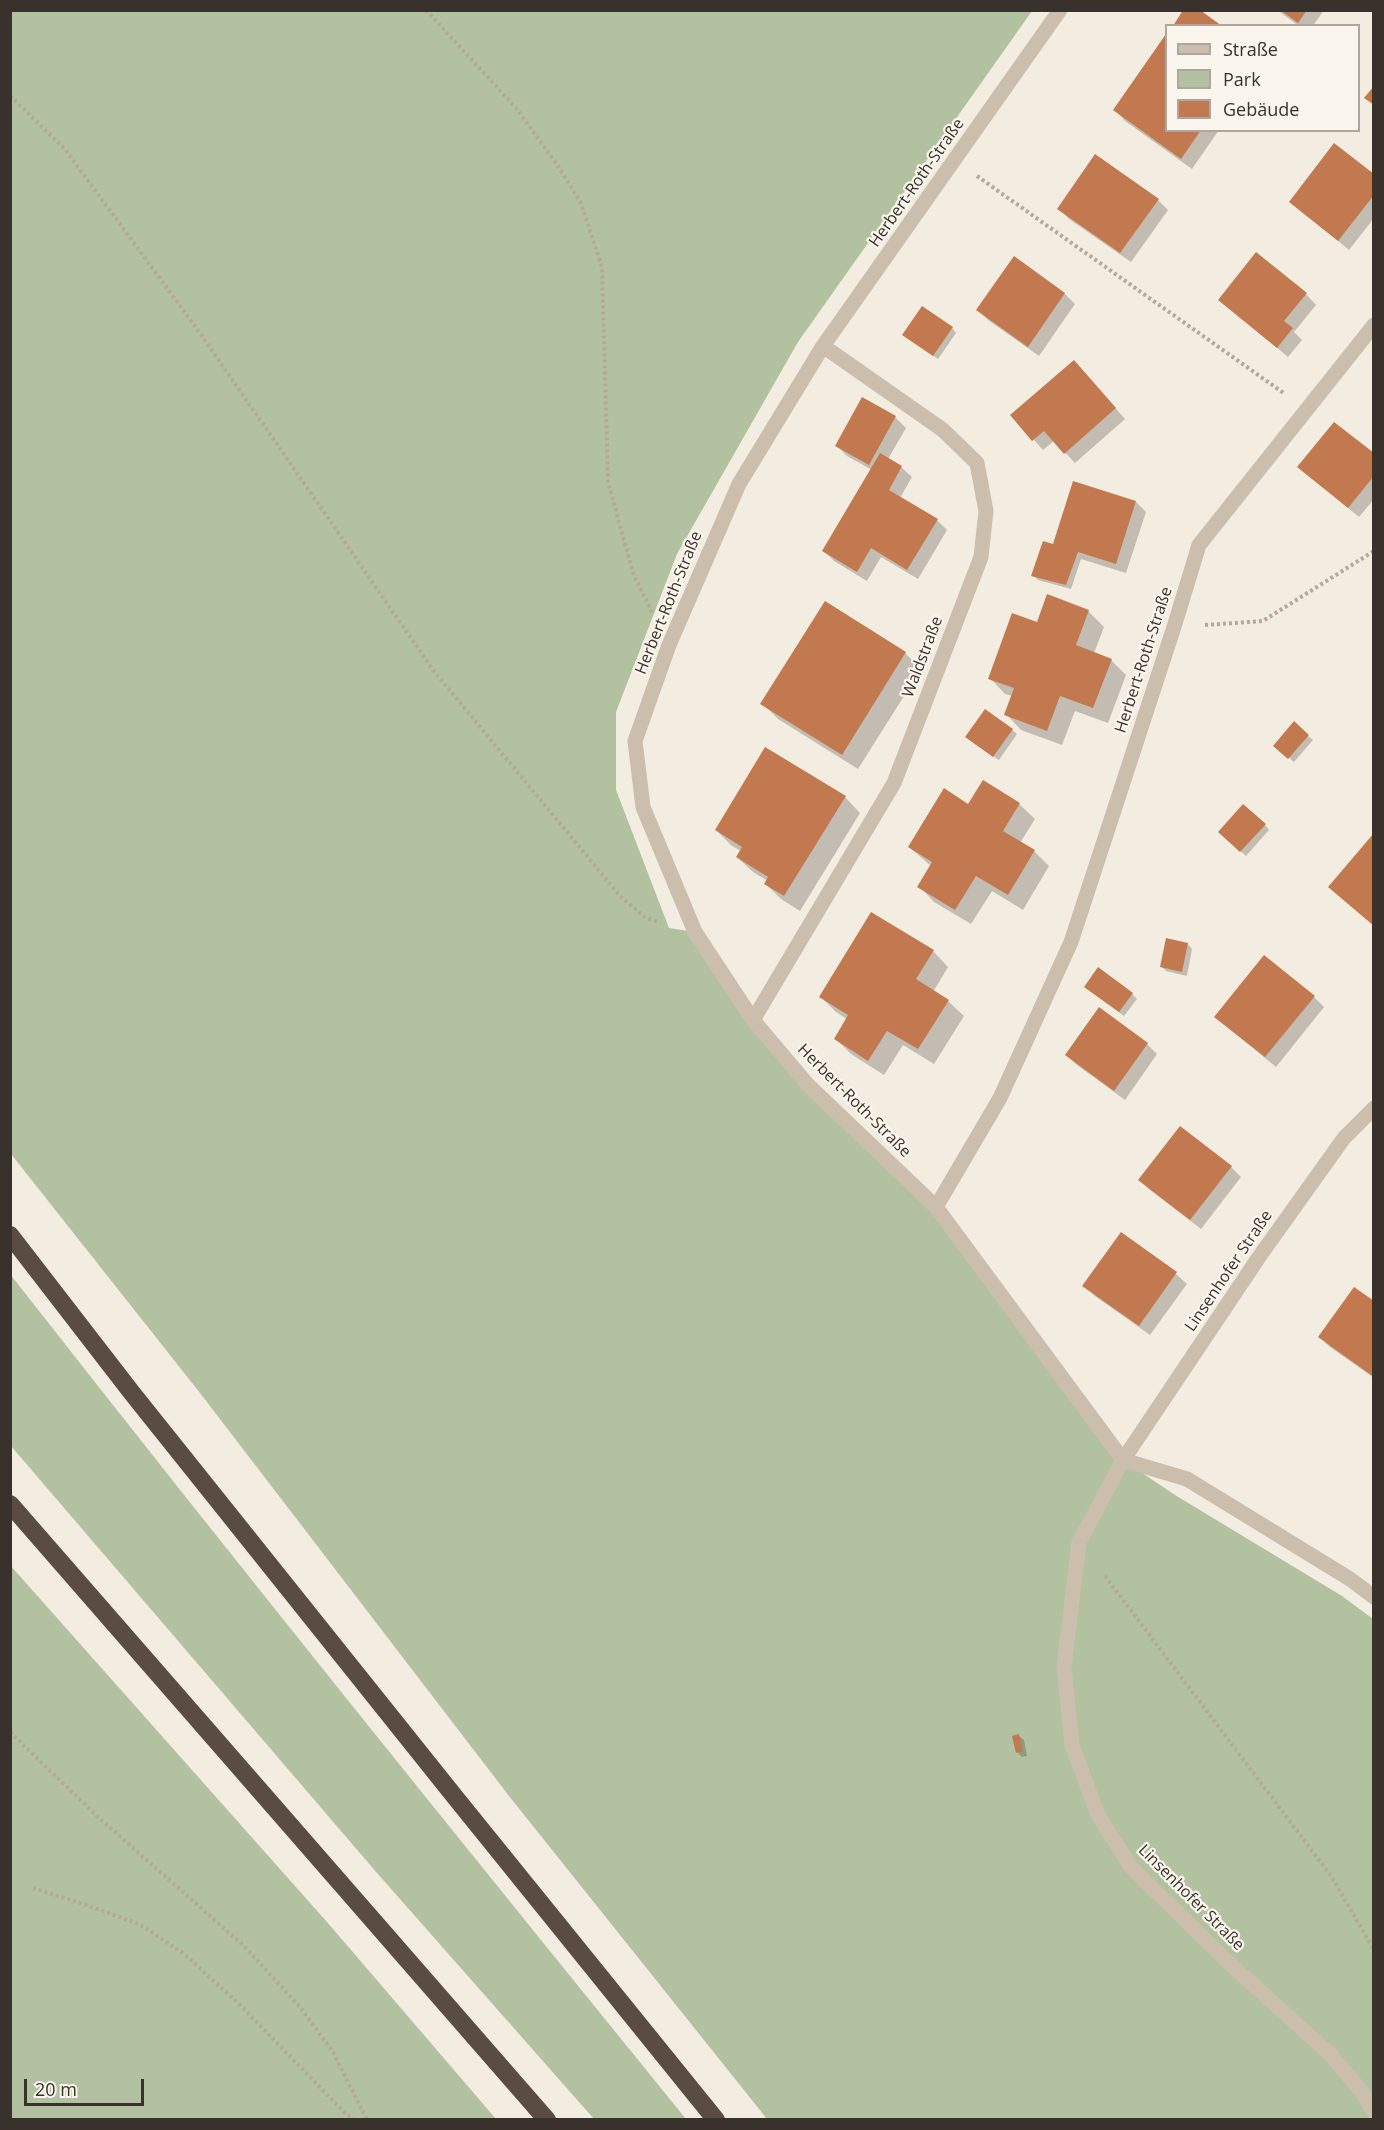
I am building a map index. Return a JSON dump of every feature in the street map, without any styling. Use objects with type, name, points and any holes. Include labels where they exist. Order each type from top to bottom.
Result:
[{"type":"highway","points":[[10,1235],[132,1393],[717,2120]]},
{"type":"highway","points":[[10,1504],[547,2120]]},
{"type":"street","name":"Herbert-Roth-Straße","points":[[1060,10],[823,346],[739,484],[669,645],[635,741],[643,807],[696,932],[753,1020],[808,1085],[936,1207],[1123,1460]]},
{"type":"street","name":"Herbert-Roth-Straße","points":[[936,1207],[1000,1098],[1071,942],[1199,545],[1374,325]]},
{"type":"street","name":"Waldstraße","points":[[753,1020],[894,783],[981,556],[986,511],[977,463],[943,430],[823,346]]},
{"type":"street","name":"Linsenhofer Straße","points":[[1374,1108],[1344,1138],[1123,1460],[1079,1542],[1064,1667],[1072,1745],[1098,1815],[1131,1867],[1229,1963],[1331,2055],[1362,2092],[1374,2112]]},
{"type":"street","points":[[1123,1460],[1187,1479],[1350,1579],[1374,1597]]},
{"type":"path","points":[[426,10],[516,108],[580,201],[602,267],[608,482],[634,576],[669,645]]},
{"type":"path","points":[[10,96],[64,148],[186,315],[433,670],[620,896],[646,918],[696,932]]},
{"type":"path","points":[[955,160],[1306,409]]},
{"type":"path","points":[[1174,627],[1263,621],[1374,551]]},
{"type":"path","points":[[1079,1542],[1331,1876],[1374,1950]]},
{"type":"path","points":[[10,1732],[98,1817],[244,1946],[300,2007],[333,2052],[367,2120]]},
{"type":"path","points":[[33,1888],[139,1924],[183,1953],[239,2004],[346,2114],[355,2120]]},
{"type":"green space","points":[[11,11],[1032,11],[798,342],[677,554],[616,712],[616,790],[669,928],[695,932],[753,1020],[936,1207],[1123,1460],[1175,1495],[1342,1596],[1373,1619],[1373,2119],[767,2119],[509,1796],[200,1393],[11,1154]]},
{"type":"green space","points":[[10,1274],[262,1592],[686,2119],[594,2119],[377,1873],[11,1446]]},
{"type":"green space","points":[[10,1565],[327,1922],[496,2119],[11,2119]]},
{"type":"building","points":[[1183,10],[1200,10],[1219,24],[1174,24]]},
{"type":"building","points":[[1280,10],[1307,10],[1298,23]]},
{"type":"building","points":[[1165,35],[1165,132],[1200,132],[1181,159],[1113,110]]},
{"type":"building","points":[[1374,86],[1374,105],[1364,98]]},
{"type":"building","points":[[1334,143],[1374,174],[1374,195],[1338,241],[1289,202]]},
{"type":"building","points":[[1095,154],[1159,199],[1120,253],[1057,209]]},
{"type":"building","points":[[1256,252],[1307,293],[1284,321],[1293,328],[1277,348],[1218,300]]},
{"type":"building","points":[[1014,256],[1065,293],[1028,347],[976,310]]},
{"type":"building","points":[[922,306],[953,327],[933,356],[902,335]]},
{"type":"building","points":[[1074,360],[1116,408],[1064,454],[1044,431],[1032,441],[1010,415]]},
{"type":"building","points":[[862,397],[896,416],[869,465],[835,446]]},
{"type":"building","points":[[1334,422],[1374,453],[1374,476],[1348,508],[1297,467]]},
{"type":"building","points":[[880,453],[902,466],[889,490],[938,519],[907,570],[871,548],[857,572],[822,551]]},
{"type":"building","points":[[1073,481],[1136,501],[1116,564],[1078,552],[1066,585],[1031,576],[1043,541],[1053,544]]},
{"type":"building","points":[[1047,594],[1089,610],[1076,645],[1112,659],[1093,708],[1060,696],[1047,731],[1004,715],[1014,688],[988,679],[1012,613],[1037,622]]},
{"type":"building","points":[[825,601],[906,652],[842,755],[760,704]]},
{"type":"building","points":[[985,709],[1013,729],[993,757],[965,737]]},
{"type":"building","points":[[1294,721],[1309,735],[1288,759],[1273,746]]},
{"type":"building","points":[[765,747],[846,796],[784,896],[764,884],[768,877],[736,857],[742,847],[715,830]]},
{"type":"building","points":[[983,780],[1020,803],[1003,831],[1035,850],[1008,895],[976,876],[955,910],[917,887],[932,862],[908,847],[944,788],[968,804]]},
{"type":"building","points":[[1243,804],[1266,824],[1240,852],[1218,832]]},
{"type":"building","points":[[1374,833],[1374,926],[1328,887]]},
{"type":"building","points":[[871,912],[934,950],[916,979],[949,1000],[918,1049],[887,1031],[868,1061],[834,1039],[848,1015],[819,997]]},
{"type":"building","points":[[1166,938],[1188,943],[1182,972],[1160,967]]},
{"type":"building","points":[[1264,955],[1315,996],[1265,1057],[1214,1017]]},
{"type":"building","points":[[1098,967],[1133,993],[1119,1012],[1084,987]]},
{"type":"building","points":[[1099,1007],[1148,1043],[1114,1091],[1065,1055]]},
{"type":"building","points":[[1180,1126],[1232,1166],[1190,1220],[1138,1180]]},
{"type":"building","points":[[1121,1232],[1177,1272],[1139,1326],[1082,1286]]},
{"type":"building","points":[[1354,1287],[1374,1301],[1374,1377],[1318,1337]]},
{"type":"building","points":[[1019,1734],[1023,1751],[1016,1753],[1012,1736]]}]
